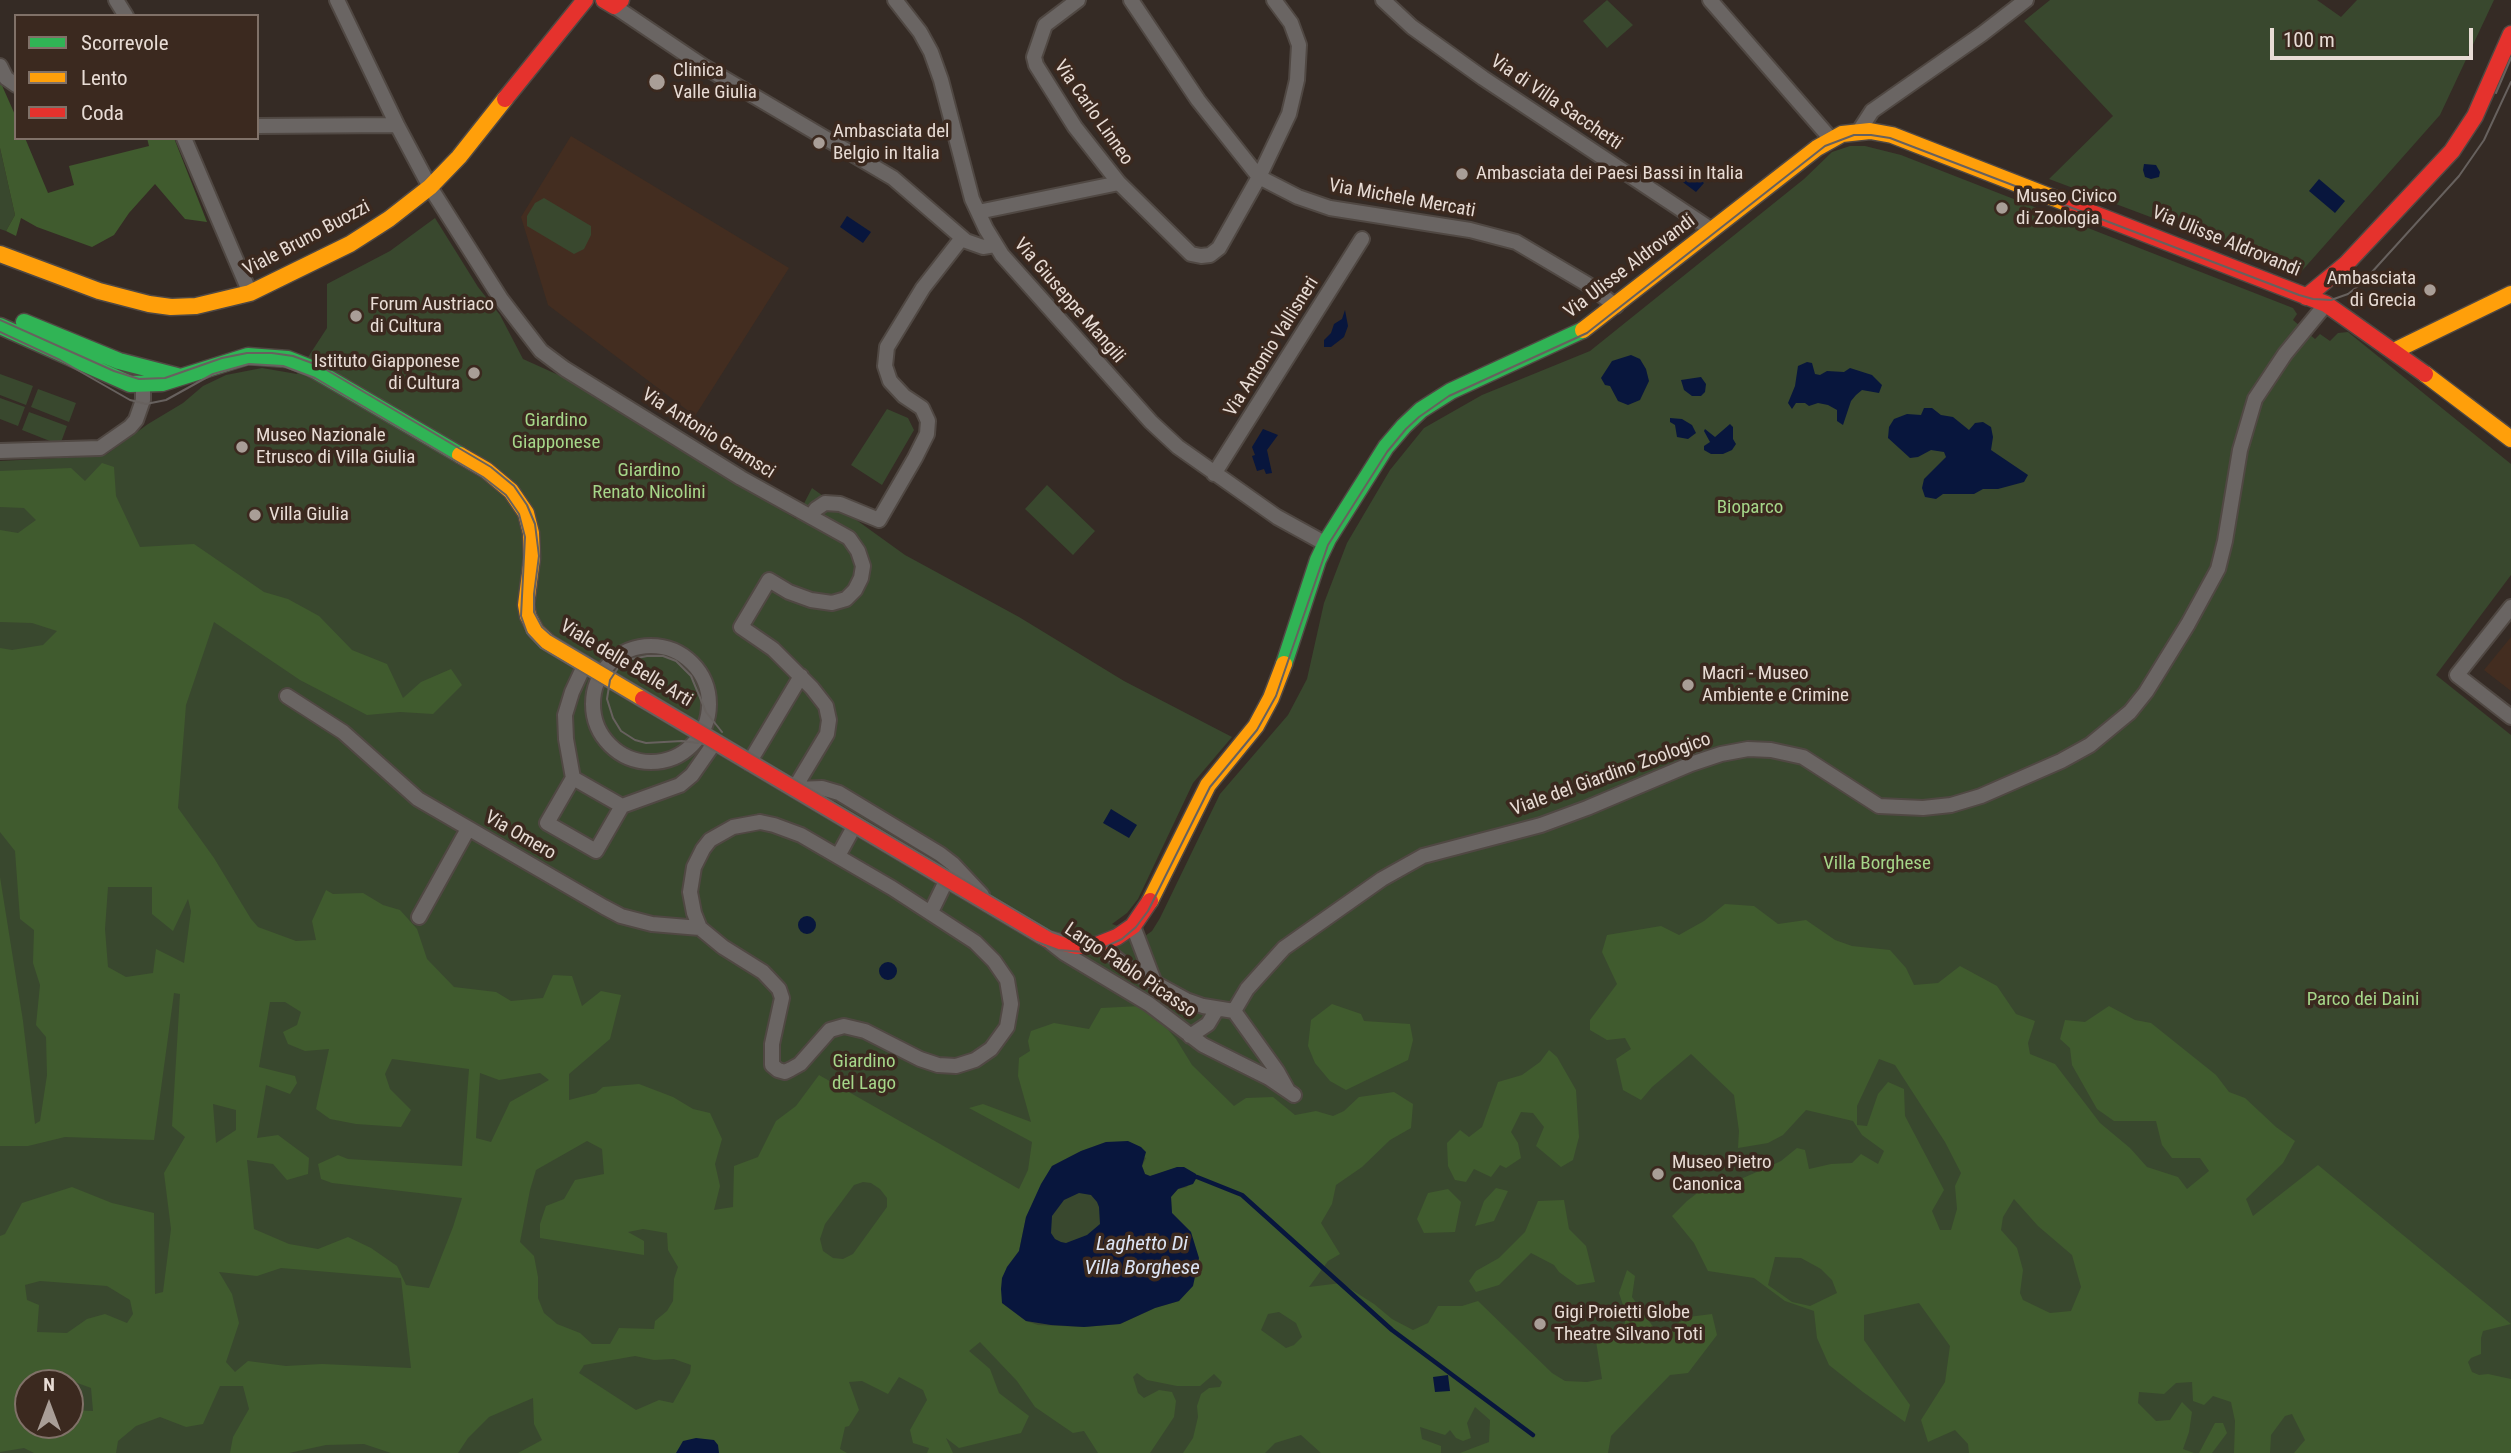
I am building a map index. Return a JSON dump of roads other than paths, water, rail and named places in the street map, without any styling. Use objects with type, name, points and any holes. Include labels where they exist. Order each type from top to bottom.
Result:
[{"type":"street","name":"Via Antonio Gramsci","points":[[337,0],[430,187],[501,299],[537,347],[549,358],[741,478],[849,538],[858,551],[863,566],[861,578],[846,599],[832,603],[811,600],[789,592],[769,580],[741,627],[773,649],[801,676],[822,700],[829,720],[824,740],[794,789]]},
{"type":"street","name":"Viale Bruno Buozzi","points":[[0,254],[99,291],[149,304],[196,306],[250,293],[350,244],[389,219],[430,187],[451,167],[585,0]]},
{"type":"street","name":"Via Giuseppe Mangili","points":[[895,0],[920,32],[934,59],[963,168],[978,212],[995,245],[1024,282],[1151,422],[1178,447],[1277,517],[1326,544]]},
{"type":"street","name":"Via Carlo Linneo","points":[[1078,0],[1045,26],[1034,61],[1075,127],[1119,183],[1191,254],[1206,256],[1219,248],[1287,120],[1299,63],[1299,45],[1296,32],[1274,0]]},
{"type":"street","name":"Via Michele Mercati","points":[[1131,0],[1198,100],[1259,177],[1308,201],[1330,208],[1470,230],[1516,242],[1587,284],[1616,306]]},
{"type":"street","name":"Via di Villa Sacchetti","points":[[1383,0],[1418,32],[1483,78],[1712,230]]},
{"type":"street","points":[[1710,0],[1831,139]]},
{"type":"street","points":[[1859,131],[1872,111],[2026,0]]},
{"type":"street","points":[[613,2],[703,66],[893,178],[962,238],[980,246],[995,245]]},
{"type":"street","points":[[2306,297],[2346,264],[2452,151],[2474,116],[2511,34]]},
{"type":"street","points":[[0,66],[9,81],[14,84]]},
{"type":"street","points":[[259,125],[397,125]]},
{"type":"street","name":"Via Ulisse Aldrovandi","points":[[1099,944],[1117,937],[1133,926],[1149,904],[1208,785],[1256,726],[1285,663],[1326,544],[1390,442],[1421,410],[1451,391],[1576,335],[1831,139],[1859,131],[1892,135],[2326,304],[2394,351],[2511,439]]},
{"type":"street","points":[[185,140],[250,293]]},
{"type":"street","name":"Via Carlo Linneo","points":[[978,212],[1119,183]]},
{"type":"street","points":[[811,516],[825,503],[840,504],[879,520],[915,458],[927,434],[929,421],[922,408],[904,396],[890,381],[885,366],[887,347],[923,288],[962,238]]},
{"type":"street","name":"Via Antonio Vallisneri","points":[[1214,474],[1362,239]]},
{"type":"street","points":[[2394,351],[2511,294]]},
{"type":"street","name":"Viale del Giardino Zoologico","points":[[1234,1011],[1247,989],[1284,948],[1382,879],[1423,856],[1541,825],[1721,754],[1748,749],[1771,750],[1803,757],[1879,806],[1931,808],[1981,796],[2091,745],[2130,712],[2146,692],[2177,644],[2218,569],[2240,450],[2255,399],[2285,354],[2326,304]]},
{"type":"street","points":[[0,315],[22,320],[135,366],[185,377]]},
{"type":"street","points":[[0,326],[130,384],[143,393],[138,416],[130,428],[100,448],[0,451]]},
{"type":"street","name":"Viale delle Belle Arti","points":[[143,393],[248,356],[288,359],[311,368],[476,463],[499,479],[524,508],[531,533],[532,553],[526,605],[529,620],[543,639],[1047,939],[1072,946],[1099,944]]},
{"type":"street","points":[[2511,607],[2457,675],[2511,717]]},
{"type":"street","points":[[584,664],[565,715],[573,778],[547,823],[596,851],[622,806],[680,785],[692,775],[708,738],[708,690],[698,669],[682,654],[656,646],[637,648],[613,660],[601,674],[593,700],[595,718],[602,734],[621,753],[646,762],[665,760],[708,738]]},
{"type":"street","points":[[749,763],[801,676]]},
{"type":"street","name":"Via Omero","points":[[287,696],[343,732],[407,792],[621,916],[660,926],[700,928]]},
{"type":"street","points":[[573,778],[622,806]]},
{"type":"street","name":"Viale delle Belle Arti","points":[[794,789],[827,789],[851,800],[953,864],[991,905]]},
{"type":"street","points":[[760,822],[801,835],[931,912],[975,942],[994,961],[1007,980],[1011,1004],[1007,1027],[991,1049],[975,1060],[956,1066],[938,1065],[920,1059],[865,1031],[854,1027],[834,1027],[800,1064],[785,1072],[772,1065],[771,1056],[782,998],[779,989],[768,976],[723,947],[700,928],[692,903],[692,876],[703,849],[722,833],[745,824],[760,822]]},
{"type":"street","points":[[838,856],[855,825]]},
{"type":"street","points":[[419,917],[468,829]]},
{"type":"street","points":[[931,912],[947,879]]},
{"type":"street","name":"Largo Pablo Picasso","points":[[1133,926],[1154,981]]},
{"type":"street","name":"Largo Pablo Picasso","points":[[1047,939],[1063,953],[1149,1004],[1190,1036],[1291,1093],[1234,1011],[1186,1000],[1129,969],[1099,944]]},
{"type":"street","name":"Largo Pablo Picasso","points":[[1190,1036],[1210,1021],[1217,1009]]},
{"type":"water","points":[[2144,164],[2156,165],[2160,172],[2159,177],[2145,177]]},
{"type":"water","points":[[1684,167],[1704,183],[1696,192],[1676,177],[1678,168]]},
{"type":"water","points":[[2319,179],[2345,201],[2335,213],[2309,191]]},
{"type":"water","points":[[847,216],[871,232],[863,243],[840,227]]},
{"type":"water","points":[[1345,310],[1348,326],[1344,337],[1331,347],[1324,347],[1324,340],[1331,333],[1334,324],[1342,319]]},
{"type":"water","points":[[1631,355],[1640,359],[1649,381],[1640,400],[1628,405],[1618,401],[1610,386],[1605,385],[1601,378],[1612,361]]},
{"type":"water","points":[[1812,363],[1815,374],[1820,375],[1827,371],[1844,372],[1850,368],[1872,375],[1882,385],[1879,393],[1862,390],[1856,395],[1851,401],[1843,425],[1837,421],[1837,410],[1828,405],[1818,403],[1809,406],[1796,403],[1792,409],[1788,403],[1795,386],[1798,366]]},
{"type":"water","points":[[1701,377],[1706,384],[1705,392],[1701,396],[1692,396],[1684,390],[1681,380]]},
{"type":"water","points":[[1924,408],[1932,408],[1941,415],[1953,417],[1969,430],[1975,423],[1983,422],[1991,427],[1991,450],[2028,475],[2024,482],[1998,489],[1983,489],[1974,494],[1943,494],[1936,499],[1925,497],[1922,488],[1924,479],[1946,457],[1944,452],[1931,450],[1910,458],[1888,438],[1889,427],[1894,419],[1907,414],[1921,415]]},
{"type":"water","points":[[1670,418],[1682,419],[1692,425],[1696,433],[1688,439],[1677,437],[1675,425],[1670,422]]},
{"type":"water","points":[[1730,424],[1736,444],[1732,450],[1723,454],[1711,454],[1704,450],[1704,446],[1710,442],[1705,429],[1715,437]]},
{"type":"water","points":[[1263,429],[1278,435],[1267,450],[1272,473],[1266,474],[1264,469],[1257,471],[1252,456],[1255,455],[1252,447]]},
{"type":"water","points":[[1111,809],[1137,825],[1129,838],[1103,823]]},
{"type":"water","points":[[807,916],[813,919],[816,925],[813,931],[807,934],[801,931],[798,925],[801,919]]},
{"type":"water","points":[[888,962],[894,965],[897,971],[894,977],[888,980],[882,977],[879,971],[882,965]]},
{"type":"water","name":"Laghetto Di Villa Borghese","points":[[1128,1141],[1141,1147],[1146,1152],[1142,1166],[1145,1174],[1150,1176],[1177,1167],[1184,1167],[1196,1174],[1193,1184],[1178,1189],[1171,1197],[1172,1213],[1191,1232],[1199,1258],[1193,1286],[1179,1301],[1155,1308],[1120,1324],[1084,1327],[1026,1321],[1002,1303],[1001,1289],[1007,1267],[1019,1251],[1026,1217],[1052,1166],[1106,1142]],"holes":[[[1079,1193],[1091,1195],[1099,1207],[1100,1224],[1087,1235],[1066,1243],[1055,1239],[1051,1233],[1052,1216],[1064,1200]]]},
{"type":"water","points":[[1448,1375],[1450,1391],[1435,1392],[1433,1377]]},
{"type":"water","points":[[696,1438],[714,1440],[719,1453],[676,1453],[683,1441]]},
{"type":"waterway","points":[[1197,1177],[1242,1195],[1392,1330],[1533,1435]]},
{"type":"tram line","points":[[2496,93],[2511,58]]},
{"type":"tram line","points":[[0,332],[60,360],[130,400],[146,404],[166,400],[213,374],[249,364],[283,366],[315,378],[483,477],[506,495],[519,514],[525,537],[521,616],[527,633],[541,648],[1037,942],[1058,950],[1085,952],[1103,948],[1122,939],[1148,911],[1210,787],[1257,730],[1276,696],[1328,545],[1387,452],[1406,429],[1449,396],[1587,333],[1825,146],[1854,135],[1890,138],[2299,295],[2331,300],[2348,294],[2362,283],[2459,176],[2484,140],[2511,82]]},
{"type":"tram line","points":[[0,320],[114,371],[139,379],[165,378],[222,358],[247,353],[293,356],[320,366],[491,467],[514,486],[527,505],[535,524],[539,556],[534,612],[542,627],[551,635],[1052,932],[1078,941],[1097,941]]},
{"type":"tram line","points":[[698,743],[646,743],[621,731],[613,718],[607,699],[610,680],[618,668],[632,659],[647,656],[663,656],[676,661],[691,676],[706,712],[722,732]]},
{"type":"place","name":"Clinica Valle Giulia","points":[[657,82]]},
{"type":"place","name":"Ambasciata del Belgio in Italia","points":[[819,143]]},
{"type":"place","name":"Ambasciata dei Paesi Bassi in Italia","points":[[1462,174]]},
{"type":"place","name":"Museo Civico di Zoologia","points":[[2002,208]]},
{"type":"place","name":"Ambasciata di Grecia","points":[[2430,290]]},
{"type":"place","name":"Forum Austriaco di Cultura","points":[[356,316]]},
{"type":"place","name":"Istituto Giapponese di Cultura","points":[[474,373]]},
{"type":"place","name":"Museo Nazionale Etrusco di Villa Giulia","points":[[242,447]]},
{"type":"place","name":"Villa Giulia","points":[[255,515]]},
{"type":"place","name":"Macri - Museo Ambiente e Crimine","points":[[1688,685]]},
{"type":"place","name":"Museo Pietro Canonica","points":[[1658,1174]]},
{"type":"place","name":"Gigi Proietti Globe Theatre Silvano Toti","points":[[1540,1324]]},
{"type":"park label","name":"Giardino Giapponese","points":[[556,432]]},
{"type":"park label","name":"Giardino Renato Nicolini","points":[[649,482]]},
{"type":"park label","name":"Bioparco","points":[[1750,508]]},
{"type":"park label","name":"Villa Borghese","points":[[1877,864]]},
{"type":"park label","name":"Parco dei Daini","points":[[2363,1000]]},
{"type":"park label","name":"Giardino del Lago","points":[[864,1073]]}]
